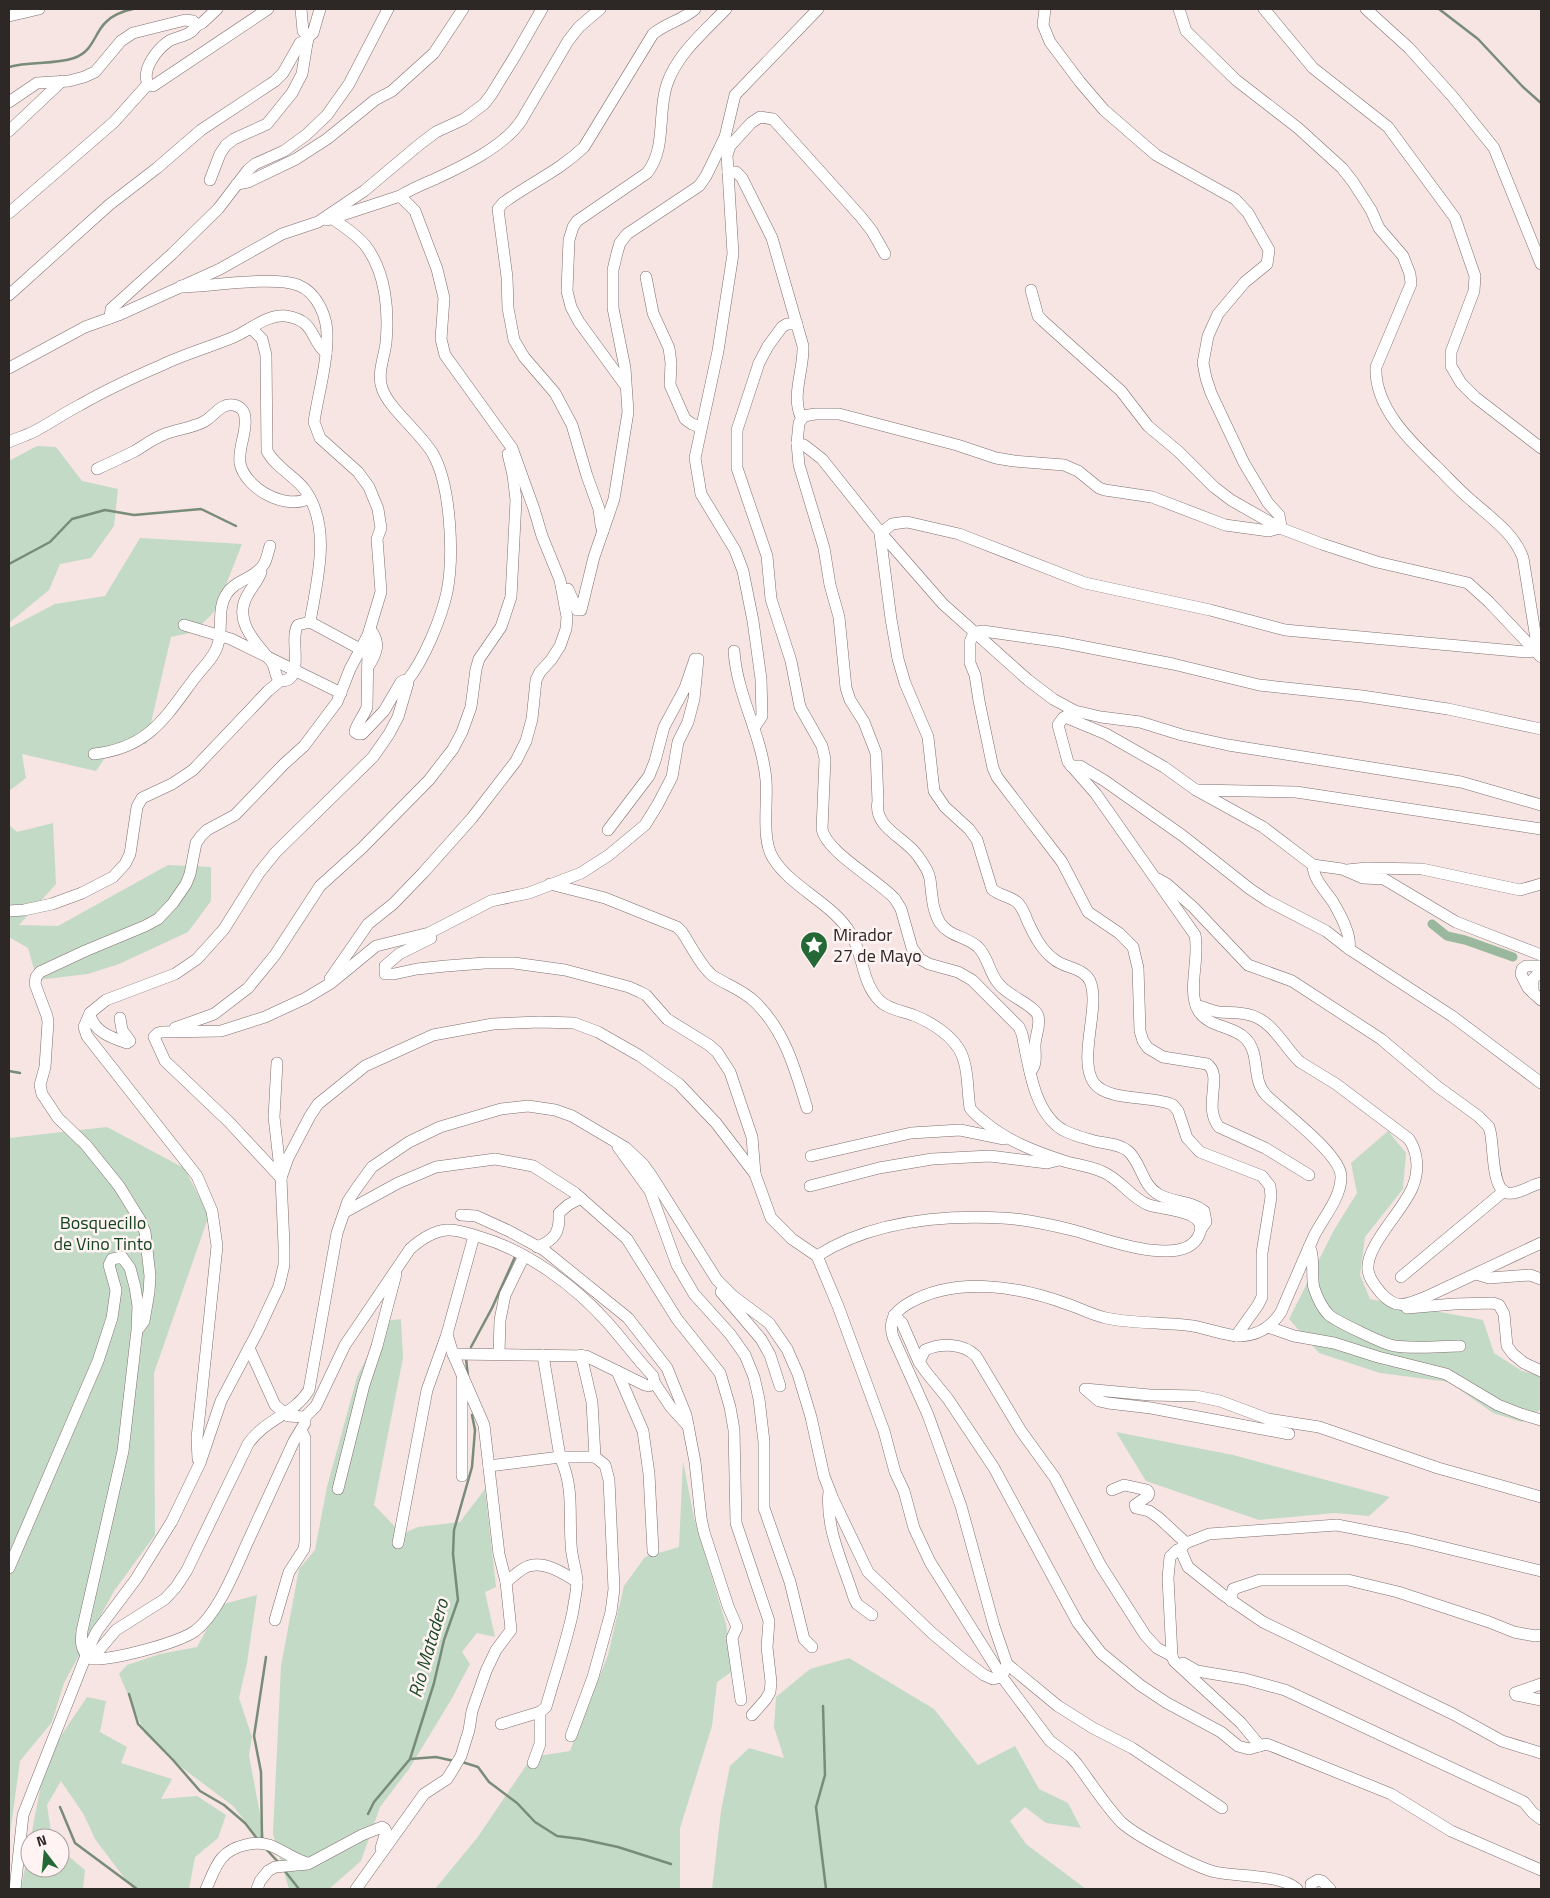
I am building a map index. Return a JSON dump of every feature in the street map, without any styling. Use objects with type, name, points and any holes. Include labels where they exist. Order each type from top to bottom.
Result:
[{"type":"street","points":[[9,16],[39,9]]},
{"type":"street","points":[[148,84],[147,70],[158,51],[168,42],[190,33],[217,9]]},
{"type":"street","points":[[148,84],[154,86],[160,83],[268,9]]},
{"type":"street","points":[[301,9],[302,31],[308,38]]},
{"type":"street","points":[[9,295],[109,205],[157,168],[201,130],[275,81],[283,73],[300,43],[313,33],[320,9]]},
{"type":"street","points":[[110,318],[111,309],[218,209],[248,170],[255,164],[284,151],[306,135],[327,115],[349,84],[388,9]]},
{"type":"street","points":[[238,184],[248,182],[296,159],[327,139],[375,100],[392,91],[434,53],[463,9]]},
{"type":"street","points":[[318,222],[364,191],[436,132],[464,119],[484,104],[542,9]]},
{"type":"street","points":[[9,368],[85,327],[110,318],[238,260],[282,234],[400,196],[454,170],[501,141],[515,129],[568,41],[579,27],[600,9]]},
{"type":"street","points":[[603,531],[600,526],[599,509],[572,425],[555,393],[524,357],[514,340],[508,308],[508,277],[498,209],[511,196],[552,173],[584,147],[653,34],[665,25],[686,16],[695,9]]},
{"type":"street","points":[[626,386],[579,322],[571,307],[567,291],[568,253],[571,233],[577,221],[647,174],[652,167],[659,149],[662,107],[666,86],[672,72],[687,50],[726,9]]},
{"type":"street","points":[[558,574],[562,574],[577,610],[581,610],[594,556],[614,498],[628,412],[625,368],[612,290],[613,270],[620,243],[631,231],[699,186],[725,137],[735,96],[818,9]]},
{"type":"street","points":[[1045,9],[1043,25],[1050,42],[1104,110],[1156,155],[1235,199],[1242,205],[1269,250],[1267,264],[1245,282],[1218,314],[1208,336],[1204,363],[1211,393],[1244,463],[1268,503],[1279,515],[1281,521],[1280,528]]},
{"type":"street","points":[[1179,9],[1186,31],[1236,80],[1298,128],[1342,168],[1363,197],[1379,228],[1403,256],[1410,274],[1410,284],[1376,367],[1378,388],[1404,434],[1467,497],[1515,540],[1520,548],[1538,654]]},
{"type":"street","points":[[1264,9],[1313,68],[1388,127],[1455,218],[1475,276],[1474,291],[1451,352],[1451,366],[1461,383],[1475,397],[1541,448]]},
{"type":"street","points":[[1366,9],[1410,48],[1494,148],[1541,264]]},
{"type":"street","points":[[9,102],[37,83],[84,77],[94,72],[121,42],[133,33],[185,20],[193,21],[196,26]]},
{"type":"street","points":[[210,180],[220,154],[226,145],[234,139],[267,124],[292,93],[302,74],[308,38]]},
{"type":"street","points":[[9,131],[62,81]]},
{"type":"street","points":[[9,212],[114,122],[148,84]]},
{"type":"street","points":[[754,728],[762,716],[763,704],[753,620],[739,559],[700,494],[695,458],[700,426],[718,351],[733,254],[732,212],[727,155],[730,146],[756,119],[764,116],[773,119],[861,217],[872,231],[885,254]]},
{"type":"street","points":[[728,172],[736,172],[742,178],[772,238],[803,346],[797,390],[798,411],[801,418],[797,443],[799,465],[824,548],[838,618],[846,688],[850,700],[864,722],[876,753],[877,807],[879,817],[887,828],[917,854],[925,866],[930,878],[930,892],[936,913],[943,927],[954,936],[970,941],[979,948],[1001,988],[1023,1004],[1033,1008],[1037,1014],[1035,1064],[1031,1071]]},
{"type":"street","points":[[330,983],[331,977],[368,924],[393,904],[429,866],[472,818],[516,762],[526,741],[532,719],[536,680],[560,646],[566,629],[567,617],[558,574],[542,536],[515,456],[502,434],[445,355],[441,339],[444,298],[437,269],[415,211],[400,196]]},
{"type":"street","points":[[200,1463],[197,1438],[217,1246],[212,1211],[197,1176],[87,1036],[84,1027],[90,1013],[106,1000],[175,974],[197,959],[224,929],[259,873],[276,852],[373,757],[398,717],[407,682],[418,666],[428,645],[447,593],[449,577],[448,508],[440,473],[432,452],[388,400],[381,386],[380,374],[386,343],[387,315],[384,289],[378,267],[370,252],[359,239],[333,219]]},
{"type":"street","points":[[646,277],[653,312],[669,348],[670,385],[685,419],[692,424],[700,426]]},
{"type":"street","points":[[137,1330],[144,1321],[150,1292],[145,1232],[140,1220],[119,1186],[86,1145],[58,1118],[43,1097],[40,1086],[45,1067],[48,1018],[35,980],[40,972],[158,919],[173,903],[186,884],[190,874],[196,843],[201,836],[207,830],[235,815],[304,746],[328,716],[341,693],[365,639],[381,592],[382,583],[377,539],[381,528],[374,495],[364,479],[327,446],[317,433],[314,422],[326,353],[327,324],[324,314],[313,296],[298,285],[286,283],[262,282],[181,286]]},
{"type":"street","points":[[1031,290],[1038,316],[1121,391],[1148,426],[1179,452],[1214,487],[1231,500],[1280,528],[1377,562],[1468,582],[1538,654]]},
{"type":"street","points":[[9,442],[32,433],[81,404],[119,385],[164,364],[236,336],[277,316],[294,318],[309,327],[326,353]]},
{"type":"street","points":[[797,324],[787,324],[782,327],[768,346],[759,363],[737,430],[737,468],[767,556],[771,599],[791,661],[800,707],[822,746],[825,759],[823,836],[838,852],[896,899],[901,909],[912,948],[920,959],[929,964],[958,972],[972,980],[1015,1023],[1022,1034],[1036,1091],[1044,1110],[1057,1125],[1078,1136],[1119,1146],[1129,1151],[1156,1193],[1193,1205],[1204,1211],[1206,1222],[1196,1242],[1182,1250],[1149,1250],[1120,1245],[1048,1224],[1003,1218],[943,1218],[903,1223],[873,1232],[835,1244],[817,1256]]},
{"type":"street","points":[[252,328],[262,339],[266,355],[267,451],[300,484],[310,498],[320,524],[320,561],[310,622]]},
{"type":"street","points":[[97,469],[165,434],[205,421],[225,406],[233,404],[240,408],[245,417],[240,457],[245,475],[260,490],[286,502],[297,502],[310,498]]},
{"type":"street","points":[[801,418],[815,414],[839,414],[957,445],[996,458],[1014,462],[1064,465],[1105,490],[1152,497],[1225,525],[1269,531],[1280,528]]},
{"type":"street","points":[[281,1178],[229,1122],[165,1061],[154,1037],[158,1033],[190,1024],[214,1014],[248,988],[275,955],[320,886],[362,848],[429,780],[453,749],[462,732],[471,707],[479,659],[501,627],[509,605],[512,588],[515,487],[502,434]]},
{"type":"street","points":[[797,443],[804,445],[822,459],[881,533],[943,604],[1028,680],[1070,714],[1078,724],[1093,728],[1164,767],[1196,790],[1263,827],[1313,864],[1347,870],[1367,868],[1422,869],[1520,890],[1541,884]]},
{"type":"street","points":[[1236,1336],[1258,1306],[1262,1297],[1262,1253],[1271,1197],[1270,1186],[1262,1176],[1200,1152],[1187,1138],[1178,1111],[1173,1105],[1121,1095],[1100,1088],[1094,1083],[1090,1073],[1088,1058],[1093,998],[1089,980],[1081,972],[1062,965],[1051,958],[1037,940],[1019,904],[992,889],[977,840],[939,800],[934,791],[928,737],[898,659],[891,619],[886,567],[880,539],[881,533],[892,524],[907,522],[959,534],[1085,583],[1210,610],[1285,630],[1538,654]]},
{"type":"street","points":[[94,754],[112,751],[130,745],[140,739],[163,720],[180,701],[217,647],[220,636],[222,603],[226,594],[231,588],[260,569],[266,560],[270,546]]},
{"type":"street","points":[[260,569],[260,575],[243,603],[243,614],[247,630],[273,663],[276,677],[280,681]]},
{"type":"street","points":[[9,911],[52,904],[82,893],[113,877],[125,864],[130,854],[137,807],[142,798],[172,784],[193,770],[268,691],[280,681],[284,682],[290,678],[296,665],[295,628],[302,623],[310,622],[365,639],[377,640],[377,648],[367,668],[367,707],[356,728],[355,732],[358,734],[362,734],[384,711],[401,682],[404,680],[407,682]]},
{"type":"street","points":[[184,625],[232,640],[341,693]]},
{"type":"street","points":[[1309,1175],[1265,1148],[1219,1128],[1215,1123],[1211,1110],[1214,1078],[1211,1067],[1207,1064],[1155,1054],[1143,1041],[1139,1021],[1138,968],[1133,947],[1119,933],[1088,912],[1062,862],[997,777],[993,768],[978,701],[975,675],[970,663],[970,642],[975,633],[983,631],[1060,642],[1172,664],[1259,685],[1362,696],[1448,709],[1541,729]]},
{"type":"street","points":[[734,651],[738,682],[754,728],[766,779],[766,835],[771,856],[786,873],[834,914],[846,927],[854,940],[870,986],[881,1002],[928,1022],[946,1035],[962,1056],[970,1108],[997,1132],[1024,1146],[1061,1160],[1105,1172],[1148,1204],[1191,1214],[1199,1221],[1201,1230]]},
{"type":"street","points":[[162,1032],[215,1031],[235,1027],[292,1006],[330,983],[376,946],[429,933],[491,901],[529,893],[581,873],[609,855],[638,832],[652,816],[672,777],[678,742],[688,722],[694,699],[698,659],[695,660],[685,688],[664,727],[656,761],[649,776],[608,830]]},
{"type":"street","points":[[1222,1808],[1132,1748],[1093,1728],[1058,1706],[1007,1664],[994,1626],[955,1486],[928,1415],[893,1337],[891,1323],[894,1315],[903,1306],[927,1294],[964,1287],[998,1288],[1041,1296],[1105,1318],[1192,1326],[1236,1336],[1258,1333],[1276,1320],[1281,1312],[1309,1247],[1340,1186],[1340,1171],[1337,1163],[1300,1124],[1261,1089],[1254,1056],[1248,1040],[1204,1017],[1196,1006],[1194,988],[1197,952],[1195,935],[1096,794],[1071,766],[1066,757],[1059,731],[1060,720],[1070,714],[1140,722],[1182,735],[1228,745],[1461,782],[1541,805]]},
{"type":"street","points":[[1071,766],[1080,766],[1105,780],[1183,836],[1256,893],[1326,931],[1349,949],[1452,1016],[1541,1083]]},
{"type":"street","points":[[1196,790],[1296,792],[1541,829]]},
{"type":"street","points":[[1313,864],[1314,874],[1333,903],[1346,930],[1350,943],[1349,949]]},
{"type":"street","points":[[1347,870],[1363,878],[1384,879],[1456,922],[1541,955]]},
{"type":"street","points":[[1156,880],[1159,879],[1167,884],[1194,908],[1248,965],[1292,982],[1381,1039],[1478,1116],[1489,1127],[1495,1174],[1499,1185],[1504,1191],[1512,1192],[1541,1183]]},
{"type":"street","points":[[550,884],[605,898],[677,928],[682,932],[712,976],[735,987],[755,1002],[774,1025],[790,1054],[807,1108]]},
{"type":"street","points":[[503,898],[502,901],[446,932],[399,954],[385,966],[385,974],[446,966],[514,963],[565,970],[646,995],[667,1019],[709,1045],[725,1062],[730,1072],[752,1137],[755,1174],[771,1218],[792,1239],[817,1256],[838,1306],[884,1431],[895,1472],[904,1491],[914,1528],[930,1562],[1002,1677],[1050,1741],[1070,1756],[1121,1822],[1135,1832],[1199,1866],[1230,1875],[1283,1882],[1297,1889]]},
{"type":"street","points":[[1537,996],[1522,978],[1521,971],[1528,965],[1541,966]]},
{"type":"street","points":[[1537,996],[1533,979],[1541,971]]},
{"type":"street","points":[[1196,1006],[1212,1011],[1251,1015],[1261,1020],[1279,1037],[1300,1062],[1354,1097],[1409,1138],[1415,1147],[1417,1165],[1412,1189],[1372,1252],[1367,1269],[1372,1280],[1384,1297],[1394,1304],[1413,1308],[1454,1304],[1493,1303],[1499,1305],[1504,1314],[1508,1346],[1512,1354],[1524,1363],[1541,1371]]},
{"type":"street","points":[[90,1013],[93,1024],[98,1030],[127,1043],[130,1041],[122,1030],[120,1018]]},
{"type":"street","points":[[281,1178],[288,1158],[318,1104],[365,1066],[433,1035],[493,1024],[540,1022],[574,1023],[598,1032],[640,1056],[679,1084],[716,1123],[755,1174]]},
{"type":"street","points":[[14,1889],[23,1815],[97,1631],[136,1579],[165,1535],[200,1463],[221,1401],[279,1286],[284,1265],[281,1178],[274,1117],[277,1063]]},
{"type":"street","points":[[88,1656],[100,1649],[116,1630],[157,1605],[172,1593],[187,1570],[248,1444],[262,1427],[300,1402],[309,1390],[337,1233],[348,1201],[366,1174],[395,1150],[440,1127],[501,1108],[528,1106],[555,1110],[572,1116],[626,1148],[643,1164],[716,1280],[720,1290],[761,1339],[770,1354],[780,1386]]},
{"type":"street","points":[[811,1156],[911,1133],[960,1130],[1013,1140]]},
{"type":"street","points":[[612,1139],[650,1191],[677,1264],[694,1294],[730,1334],[745,1355],[754,1376],[764,1442],[764,1508],[790,1582],[804,1639],[812,1647]]},
{"type":"street","points":[[810,1186],[879,1168],[932,1159],[990,1156],[1047,1162],[1061,1160]]},
{"type":"street","points":[[345,1212],[398,1183],[436,1167],[495,1159],[533,1166],[580,1198],[627,1239],[677,1319],[720,1373],[725,1386],[734,1430],[736,1523],[769,1621],[767,1647],[771,1682],[770,1692],[752,1714]]},
{"type":"street","points":[[1401,1276],[1504,1191]]},
{"type":"street","points":[[538,1247],[548,1243],[560,1227],[559,1213],[580,1198]]},
{"type":"street","points":[[461,1215],[476,1216],[538,1247],[628,1318],[667,1368],[682,1402],[689,1428],[704,1532],[728,1606],[737,1627],[732,1638],[741,1700]]},
{"type":"street","points":[[9,1568],[98,1361],[112,1318],[116,1290],[110,1261],[116,1257],[122,1258],[130,1268],[138,1306],[137,1330],[123,1451],[82,1631],[82,1647],[92,1659],[110,1658],[164,1644],[195,1631],[204,1622],[228,1585],[294,1441],[305,1423],[305,1417],[316,1406],[345,1345],[410,1248],[420,1240],[438,1232],[457,1230],[504,1246],[524,1256],[558,1279],[592,1307],[653,1376],[654,1382],[670,1406],[689,1428]]},
{"type":"street","points":[[398,1543],[427,1390],[448,1334],[474,1236]]},
{"type":"street","points":[[1400,1305],[1426,1297],[1541,1243]]},
{"type":"street","points":[[1309,1247],[1313,1253],[1312,1279],[1314,1289],[1325,1311],[1333,1318],[1389,1345],[1460,1346]]},
{"type":"street","points":[[499,1354],[500,1320],[505,1295],[524,1256]]},
{"type":"street","points":[[338,1489],[364,1386],[377,1346],[398,1265]]},
{"type":"street","points":[[1476,1274],[1489,1278],[1530,1275],[1541,1279]]},
{"type":"street","points":[[716,1280],[769,1324],[784,1344],[804,1392],[824,1476],[868,1572],[932,1633],[964,1660],[984,1675],[993,1678],[1002,1677]]},
{"type":"street","points":[[894,1315],[902,1323],[920,1362],[948,1399],[994,1468],[1066,1603],[1078,1623],[1101,1653],[1140,1685],[1167,1703],[1221,1732],[1238,1746],[1249,1749],[1266,1744],[1391,1794],[1451,1831],[1541,1870]]},
{"type":"street","points":[[1268,1327],[1294,1336],[1334,1343],[1378,1358],[1437,1370],[1498,1404],[1541,1420]]},
{"type":"street","points":[[356,1889],[424,1794],[447,1779],[461,1756],[469,1730],[472,1711],[486,1671],[496,1650],[511,1630],[506,1582],[499,1554],[484,1425],[452,1354],[448,1334]]},
{"type":"street","points":[[920,1362],[925,1350],[946,1345],[969,1349],[976,1356],[1021,1431],[1055,1478],[1101,1566],[1144,1635],[1157,1648],[1176,1653],[1184,1665],[1197,1671],[1245,1679],[1285,1690],[1303,1698],[1524,1802],[1541,1819]]},
{"type":"street","points":[[249,1348],[272,1400],[284,1414],[305,1417]]},
{"type":"street","points":[[452,1354],[586,1356],[647,1386],[652,1385],[654,1382]]},
{"type":"street","points":[[502,1724],[540,1712],[546,1707],[570,1626],[577,1582],[571,1544],[571,1500],[567,1472],[560,1457],[543,1355]]},
{"type":"street","points":[[580,1356],[592,1402],[595,1457]]},
{"type":"street","points":[[617,1372],[644,1432],[649,1474],[653,1550]]},
{"type":"street","points":[[462,1375],[462,1476]]},
{"type":"street","points":[[1289,1434],[1151,1408],[1108,1404],[1099,1402],[1084,1389],[1150,1395],[1196,1396],[1220,1401],[1268,1419],[1318,1427],[1438,1468],[1541,1497]]},
{"type":"street","points":[[275,1620],[289,1572],[304,1549],[305,1542],[305,1438],[301,1430]]},
{"type":"street","points":[[489,1466],[560,1457],[595,1457],[605,1465],[609,1480],[614,1589],[612,1612],[593,1676],[571,1736]]},
{"type":"street","points":[[1112,1490],[1124,1485],[1147,1490],[1149,1492],[1148,1496],[1135,1505],[1136,1508],[1149,1511],[1159,1518],[1183,1546],[1188,1567],[1231,1601],[1263,1622],[1453,1714],[1502,1741],[1541,1753]]},
{"type":"street","points":[[829,1489],[827,1507],[829,1523],[848,1579],[857,1604],[872,1615]]},
{"type":"street","points":[[1260,1746],[1241,1723],[1177,1666],[1172,1653],[1168,1578],[1170,1557],[1183,1546],[1209,1534],[1223,1532],[1267,1531],[1319,1525],[1337,1525],[1409,1539],[1541,1571]]},
{"type":"street","points":[[506,1582],[528,1566],[540,1564],[562,1572],[577,1582]]},
{"type":"street","points":[[1231,1601],[1233,1589],[1260,1580],[1348,1580],[1398,1592],[1514,1632],[1536,1636],[1541,1635]]},
{"type":"street","points":[[1002,1677],[1007,1664]]},
{"type":"street","points":[[1541,1684],[1515,1693],[1516,1695],[1541,1700]]},
{"type":"street","points":[[533,1763],[540,1744],[540,1712]]},
{"type":"street","points":[[256,1889],[268,1871],[274,1867],[309,1864],[382,1827],[386,1832],[381,1845],[383,1852]]},
{"type":"street","points":[[206,1889],[218,1862],[224,1854],[242,1846],[251,1844],[269,1845],[296,1860],[309,1864]]},
{"type":"street","points":[[1311,1889],[1312,1884],[1318,1880],[1330,1889]]},
{"type":"green space","points":[[37,446],[56,447],[82,481],[118,489],[114,526],[91,558],[60,564],[49,590],[9,623],[9,461]]},
{"type":"green space","points":[[140,538],[242,544],[216,610],[194,632],[171,637],[146,744],[114,744],[96,771],[22,754],[26,778],[9,791],[9,628],[55,604],[105,596]]},
{"type":"green space","points":[[53,823],[56,884],[19,925],[58,926],[168,865],[211,867],[211,901],[188,932],[119,964],[88,974],[37,980],[28,948],[9,937],[9,825],[17,832]]},
{"type":"green space","name":"Bosquecillo de Vino Tinto","points":[[107,1127],[184,1168],[209,1215],[154,1373],[155,1535],[114,1591],[64,1683],[52,1722],[20,1761],[9,1841],[9,1138]]},
{"type":"green space","points":[[1388,1131],[1406,1153],[1403,1189],[1365,1237],[1360,1275],[1370,1299],[1483,1320],[1494,1353],[1522,1371],[1541,1376],[1541,1409],[1522,1422],[1493,1413],[1449,1382],[1380,1373],[1319,1353],[1289,1319],[1334,1230],[1357,1193],[1351,1163]]},
{"type":"green space","points":[[401,1319],[403,1358],[374,1505],[402,1534],[418,1527],[460,1522],[485,1489],[496,1587],[485,1592],[495,1637],[477,1633],[462,1652],[470,1664],[451,1700],[409,1769],[380,1807],[361,1861],[329,1889],[289,1889],[273,1834],[281,1666],[299,1569],[315,1550],[327,1487],[357,1377],[385,1321]]},
{"type":"green space","points":[[1116,1432],[1233,1455],[1390,1497],[1369,1516],[1335,1513],[1259,1520],[1146,1481]]},
{"type":"green space","points":[[683,1461],[694,1518],[726,1624],[733,1671],[717,1682],[712,1726],[680,1828],[680,1889],[435,1889],[477,1838],[532,1757],[570,1751],[608,1655],[624,1586],[645,1557],[679,1547]]},
{"type":"green space","points":[[257,1595],[247,1663],[239,1698],[252,1737],[249,1755],[266,1847],[233,1806],[181,1767],[145,1734],[119,1674],[127,1665],[160,1654],[197,1647],[220,1605]]},
{"type":"green space","points":[[849,1658],[934,1709],[978,1765],[1015,1746],[1039,1789],[1068,1803],[1081,1828],[1046,1823],[1025,1807],[1010,1821],[1026,1844],[1086,1889],[712,1889],[721,1811],[730,1766],[749,1748],[784,1758],[774,1727],[776,1697],[810,1669]]},
{"type":"green space","points":[[87,1697],[106,1701],[100,1732],[127,1747],[121,1763],[172,1779],[161,1799],[197,1796],[226,1815],[218,1838],[195,1857],[189,1889],[132,1888],[95,1839],[84,1815],[61,1781],[47,1805],[50,1828],[33,1828],[46,1758]]},
{"type":"green space","points":[[70,1857],[85,1870],[83,1889],[21,1889],[23,1878],[70,1878]]},
{"type":"waterway","points":[[9,67],[58,62],[81,55],[90,46],[102,26],[109,19],[119,13],[133,9]]},
{"type":"waterway","points":[[1439,9],[1478,39],[1523,87],[1541,103]]},
{"type":"waterway","points":[[9,564],[50,542],[72,519],[105,510],[134,515],[201,509],[236,526]]},
{"type":"waterway","points":[[1432,924],[1447,936],[1465,940],[1513,957]]},
{"type":"waterway","points":[[9,1071],[20,1073]]},
{"type":"waterway","name":"Río Matadero","points":[[471,1347],[492,1308],[515,1257]]},
{"type":"waterway","name":"Río Matadero","points":[[466,1358],[468,1377]]},
{"type":"waterway","name":"Río Matadero","points":[[368,1814],[374,1802],[410,1759],[434,1683],[444,1640],[458,1600],[453,1554],[454,1530],[472,1467],[475,1430],[472,1415]]},
{"type":"waterway","points":[[262,1839],[261,1772],[254,1736],[266,1657]]},
{"type":"waterway","points":[[129,1694],[138,1724],[200,1791],[224,1805],[245,1823],[259,1841]]},
{"type":"waterway","points":[[823,1706],[825,1775],[816,1807],[826,1889]]},
{"type":"waterway","points":[[410,1759],[436,1757],[454,1761]]},
{"type":"waterway","points":[[462,1762],[478,1767],[489,1782],[517,1803],[535,1822],[557,1836],[618,1847],[671,1864]]},
{"type":"waterway","points":[[60,1807],[75,1843],[137,1889]]},
{"type":"waterway","points":[[266,1849],[279,1863]]},
{"type":"waterway","points":[[284,1870],[299,1889]]},
{"type":"place","name":"Mirador 27 de Mayo","points":[[814,969]]}]
